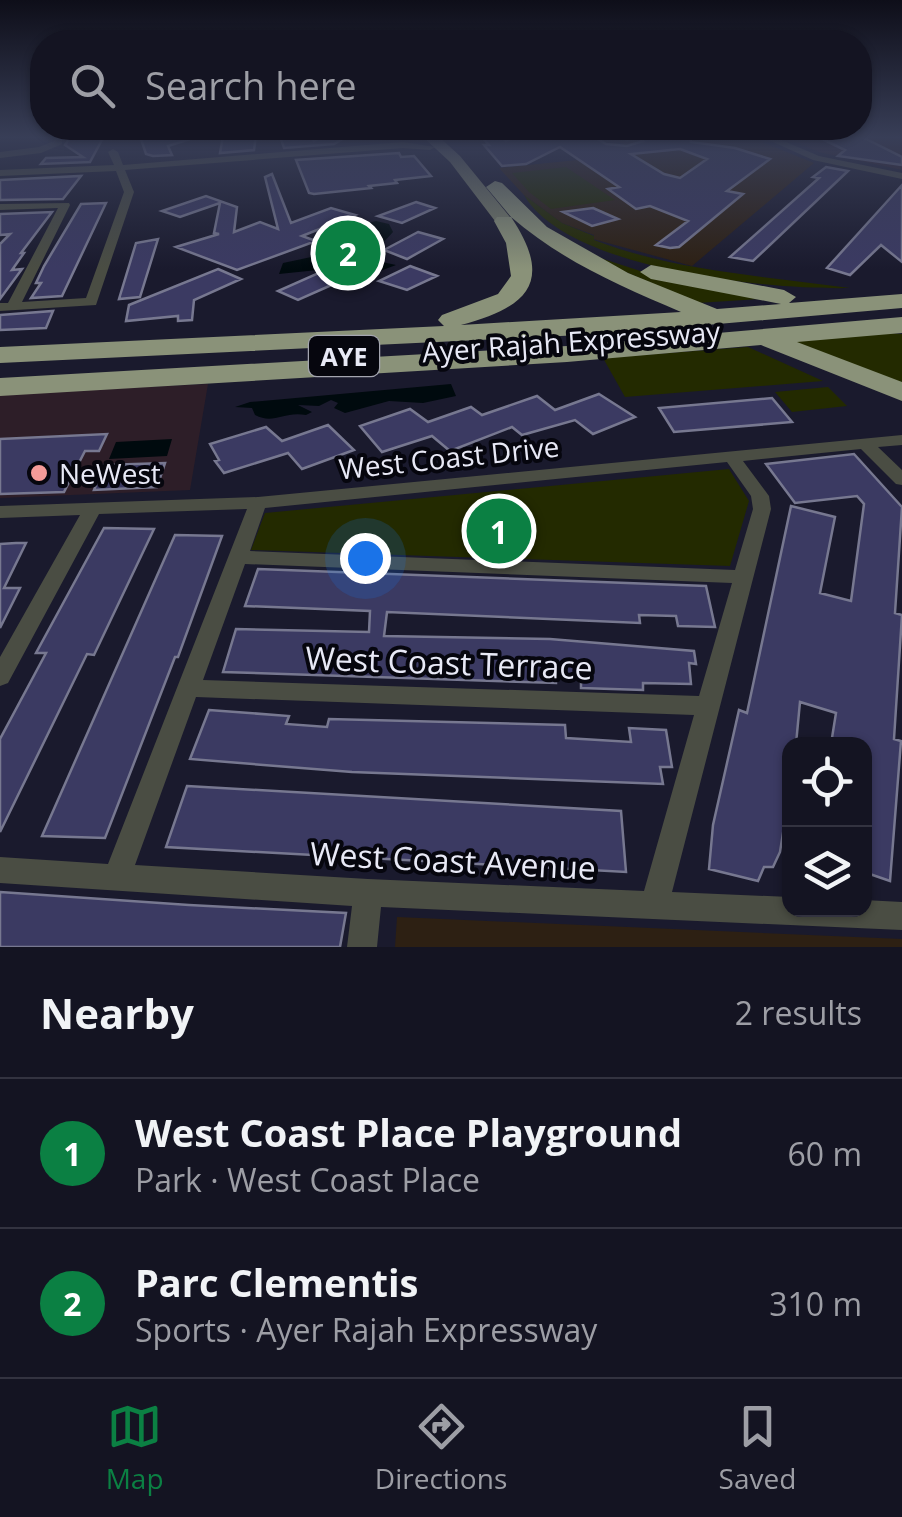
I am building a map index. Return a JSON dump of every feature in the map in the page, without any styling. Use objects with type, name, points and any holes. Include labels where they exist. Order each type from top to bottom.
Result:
[{"type":"highway","points":[[494,188],[536,233],[596,271]]},
{"type":"highway","points":[[494,188],[578,248],[719,288],[814,299]]},
{"type":"highway","points":[[504,221],[596,271],[902,402]]},
{"type":"highway","points":[[442,322],[488,311],[515,295],[524,265],[520,246],[504,221]]},
{"type":"highway","points":[[284,340],[311,333],[442,322],[902,293]]},
{"type":"highway","name":"Ayer Rajah Expressway","points":[[0,355],[602,326],[902,301]]},
{"type":"highway","name":"Ayer Rajah Expressway","points":[[0,374],[612,340],[902,314]]},
{"type":"highway","points":[[0,387],[567,354],[902,327]]},
{"type":"highway","points":[[788,353],[902,392]]},
{"type":"main road","points":[[476,180],[504,221]]},
{"type":"main road","points":[[485,180],[494,188]]},
{"type":"street","points":[[6,307],[91,302],[129,192],[122,180]]},
{"type":"street","points":[[0,207],[65,205],[6,307]]},
{"type":"street","name":"West Coast Drive","points":[[0,512],[258,503],[902,440]]},
{"type":"street","points":[[866,444],[902,480]]},
{"type":"street","points":[[655,904],[762,500],[732,457]]},
{"type":"street","points":[[117,876],[258,503]]},
{"type":"street","points":[[0,677],[11,639],[92,510]]},
{"type":"street","points":[[236,557],[744,576]]},
{"type":"street","name":"West Coast Terrace","points":[[187,688],[710,706]]},
{"type":"street","name":"West Coast Avenue","points":[[0,870],[368,893],[902,916]]},
{"type":"street","points":[[362,947],[368,893]]},
{"type":"shaded area","points":[[510,180],[794,180],[692,266],[593,239],[594,235],[562,223]]},
{"type":"shaded area","points":[[376,221],[389,224],[393,232],[368,259],[396,265],[356,280],[351,278],[366,265],[279,274],[283,263],[316,256],[343,241],[344,229]]},
{"type":"shaded area","points":[[208,384],[190,490],[0,498],[0,394]]},
{"type":"shaded area","points":[[451,384],[456,396],[423,403],[389,401],[345,413],[334,408],[338,403],[331,400],[319,406],[298,405],[312,412],[306,415],[273,418],[255,415],[252,408],[235,407],[250,402]]},
{"type":"shaded area","points":[[172,439],[167,456],[109,459],[116,442]]},
{"type":"shaded area","points":[[397,917],[902,939],[902,947],[395,947]]},
{"type":"green space","points":[[518,180],[586,180],[615,200],[551,209]]},
{"type":"green space","points":[[524,195],[562,223],[624,250],[720,271],[850,288],[723,279],[625,258],[582,241],[547,221]]},
{"type":"green space","points":[[573,249],[680,284],[760,299],[697,303]]},
{"type":"green space","points":[[875,332],[902,334],[902,385],[789,340]]},
{"type":"green space","points":[[748,347],[823,381],[625,397],[603,358]]},
{"type":"green space","points":[[828,387],[847,406],[792,412],[775,392]]},
{"type":"green space","points":[[729,469],[749,501],[730,566],[251,550],[265,513]]},
{"type":"building","points":[[0,180],[78,180],[63,199],[0,200]]},
{"type":"building","points":[[266,180],[274,180],[291,223],[331,208],[355,215],[302,236],[316,241],[237,270],[176,247],[219,234],[214,233],[220,203],[180,217],[162,211],[206,196],[237,207],[234,232],[260,222],[278,229]]},
{"type":"building","points":[[304,180],[397,183],[371,188],[309,193]]},
{"type":"building","points":[[609,180],[742,180],[727,191],[743,194],[679,247],[670,248],[656,245],[688,221],[650,206],[636,209],[608,189],[619,187]]},
{"type":"building","points":[[817,180],[838,180],[753,261],[730,257]]},
{"type":"building","points":[[902,185],[902,262],[881,245],[850,275],[827,268]]},
{"type":"building","points":[[416,202],[435,208],[402,223],[378,216]]},
{"type":"building","points":[[106,203],[62,296],[31,298],[41,283],[36,283],[44,266],[81,204]]},
{"type":"building","points":[[593,208],[618,219],[592,226],[563,212]]},
{"type":"building","points":[[52,212],[21,253],[12,270],[22,269],[0,299],[0,244],[10,234],[0,235],[0,214]]},
{"type":"building","points":[[418,232],[443,239],[407,259],[384,250]]},
{"type":"building","points":[[158,239],[140,297],[119,299],[136,243]]},
{"type":"building","points":[[410,266],[437,276],[407,290],[379,281]]},
{"type":"building","points":[[218,269],[241,279],[194,300],[192,320],[178,321],[178,316],[126,321],[129,305]]},
{"type":"building","points":[[323,271],[345,279],[298,300],[278,291]]},
{"type":"building","points":[[53,311],[46,328],[0,330],[0,315]]},
{"type":"building","points":[[599,394],[635,417],[593,434],[575,420],[522,435],[512,427],[450,451],[432,436],[382,452],[360,426],[410,409],[428,422],[471,407],[482,415],[537,396],[555,410]]},
{"type":"building","points":[[772,398],[792,422],[674,432],[659,408]]},
{"type":"building","points":[[328,425],[354,450],[302,469],[288,453],[224,473],[210,444],[266,427],[282,441]]},
{"type":"building","points":[[107,434],[99,451],[85,451],[64,492],[0,494],[0,439]]},
{"type":"building","points":[[854,454],[902,507],[895,613],[902,615],[894,739],[901,741],[890,881],[872,875],[872,737],[832,737],[836,713],[800,702],[797,737],[782,737],[782,839],[773,867],[764,867],[758,881],[709,869],[713,825],[739,710],[747,713],[791,506],[835,517],[820,593],[851,601],[864,504],[857,496],[795,503],[766,464]]},
{"type":"building","points":[[165,463],[157,487],[94,490],[104,465]]},
{"type":"building","points":[[104,528],[154,529],[94,655],[87,654],[0,832],[0,739],[46,653],[36,653]]},
{"type":"building","points":[[175,535],[222,536],[105,838],[42,836]]},
{"type":"building","points":[[26,543],[4,588],[20,588],[0,628],[0,544]]},
{"type":"building","points":[[258,569],[706,586],[715,627],[678,626],[676,616],[639,615],[640,623],[387,612],[384,636],[550,639],[694,651],[696,664],[689,663],[691,684],[643,683],[643,690],[581,688],[581,678],[556,676],[556,683],[223,672],[236,629],[369,632],[370,611],[245,606]]},
{"type":"building","points":[[209,710],[289,716],[286,724],[327,727],[329,719],[565,725],[566,738],[631,742],[629,728],[666,730],[672,767],[660,767],[663,784],[352,772],[190,759]]},
{"type":"building","points":[[187,786],[621,811],[626,872],[166,847]]},
{"type":"building","points":[[0,892],[346,913],[340,947],[0,947]]},
{"type":"place","name":"Parc Clementis","points":[[348,253]]},
{"type":"place","name":"NeWest","points":[[39,473]]},
{"type":"place","name":"West Coast Place Playground","points":[[499,531]]}]
